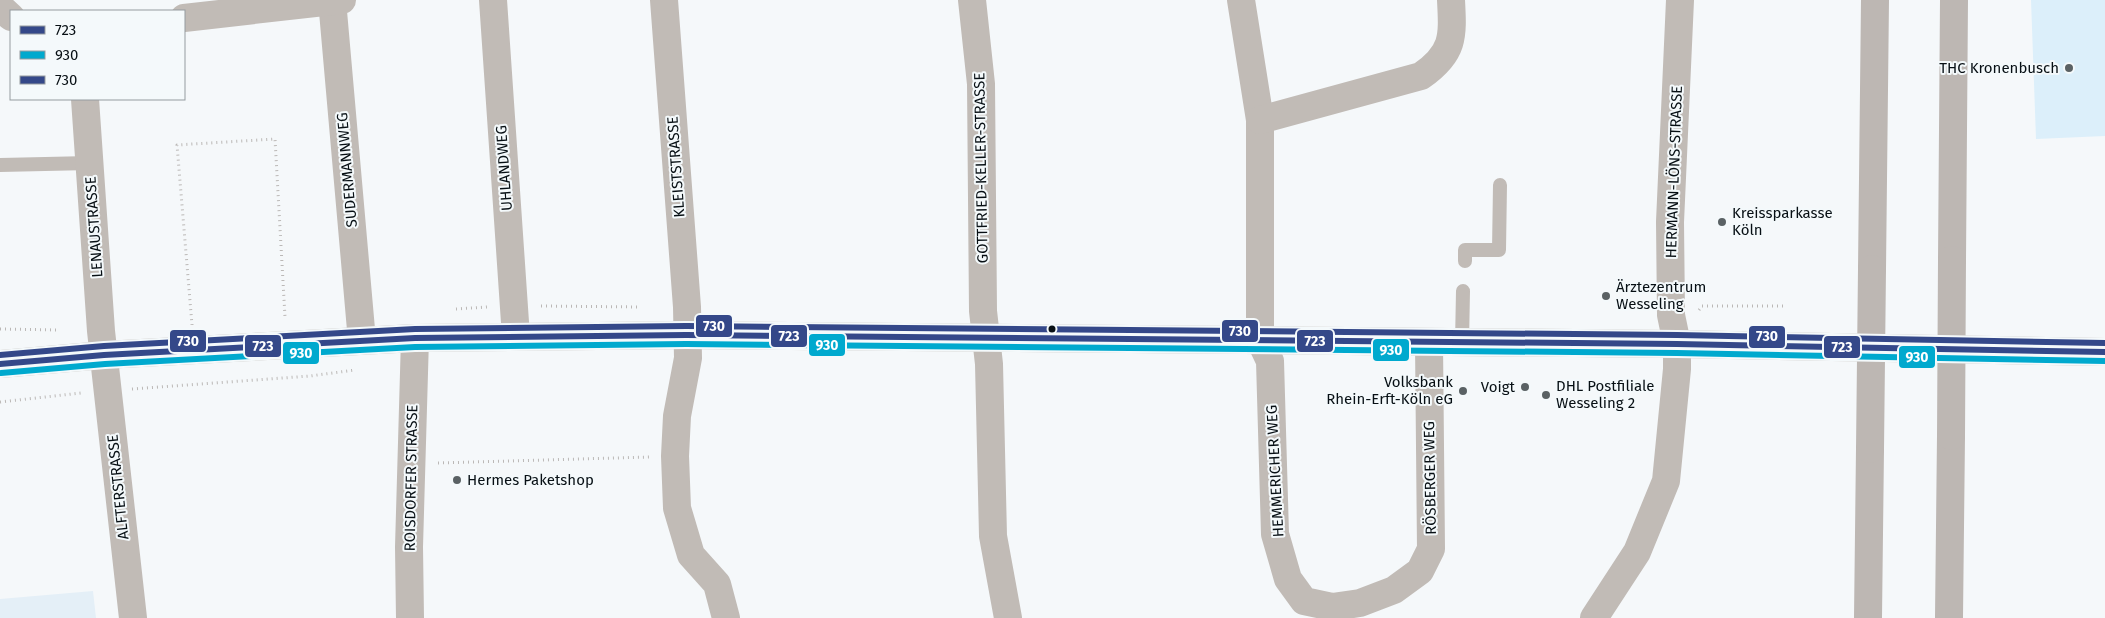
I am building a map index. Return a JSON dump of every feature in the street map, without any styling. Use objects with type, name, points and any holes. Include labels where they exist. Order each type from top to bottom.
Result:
[{"type":"highway","points":[[1868,618],[1875,0]]},
{"type":"highway","points":[[1949,618],[1954,0]]},
{"type":"street","points":[[185,18],[335,0]]},
{"type":"street","name":"SUDERMANNWEG","points":[[335,0],[362,341]]},
{"type":"street","name":"UHLANDWEG","points":[[493,0],[516,337]]},
{"type":"street","name":"KLEISTSTRASSE","points":[[664,0],[687,307],[686,335],[688,358],[678,416],[675,456],[677,508],[691,555],[717,584],[726,618]]},
{"type":"street","name":"GOTTFRIED-KELLER-STRASSE","points":[[972,0],[981,84],[985,337],[989,364],[993,536],[1008,618]]},
{"type":"street","points":[[1241,0],[1260,120],[1260,340]]},
{"type":"street","points":[[1260,120],[1421,76],[1432,68],[1451,42],[1451,0]]},
{"type":"street","name":"HERMANN-LÖNS-STRASSE","points":[[1594,618],[1637,552],[1666,481],[1677,344],[1671,314],[1670,222],[1680,0]]},
{"type":"street","points":[[0,7],[10,17]]},
{"type":"street","name":"LENAUSTRASSE","points":[[85,100],[104,355]]},
{"type":"street","points":[[0,364],[104,355],[415,338],[686,335],[1677,344],[2105,352]]},
{"type":"street","name":"ROISDORFER STRASSE","points":[[410,618],[408,547],[415,338]]},
{"type":"street","name":"HEMMERICHER WEG","points":[[1260,340],[1270,361],[1275,534],[1288,579],[1304,601],[1332,607],[1360,603]]},
{"type":"street","name":"RÖSBERGER WEG","points":[[1360,603],[1394,590],[1420,571],[1431,549],[1429,343]]},
{"type":"street","name":"ALFTERSTRASSE","points":[[104,355],[133,618]]},
{"type":"lane","points":[[0,165],[90,163]]},
{"type":"lane","points":[[1465,261],[1465,250],[1499,250],[1500,185]]},
{"type":"lane","points":[[1462,343],[1463,291]]},
{"type":"path","points":[[193,328],[177,145],[275,139],[285,317]]},
{"type":"path","points":[[1694,317],[1702,306],[1785,306]]},
{"type":"path","points":[[0,402],[108,391],[310,376],[357,370]]},
{"type":"path","points":[[410,463],[675,456]]},
{"type":"shaded area","name":"THC Kronenbusch","points":[[2031,0],[2105,0],[2105,136],[2036,139]]},
{"type":"shaded area","points":[[93,591],[96,618],[0,618],[0,599]]},
{"type":"transit line","name":"730","points":[[0,355],[104,346],[415,329],[686,326],[1677,335],[2105,343]]},
{"type":"transit line","name":"723","points":[[0,364],[104,355],[415,338],[686,335],[1677,344],[2105,352]]},
{"type":"transit line","name":"930","points":[[1,373],[105,364],[415,347],[686,344],[1677,353],[2105,361]]},
{"type":"place","name":"THC Kronenbusch","points":[[2069,68]]},
{"type":"place","name":"Kreissparkasse Köln","points":[[1722,222]]},
{"type":"place","name":"Ärztezentrum Wesseling","points":[[1606,296]]},
{"type":"place","name":"Voigt","points":[[1525,387]]},
{"type":"place","name":"Volksbank Rhein-Erft-Köln eG","points":[[1463,391]]},
{"type":"place","name":"DHL Postfiliale Wesseling 2","points":[[1546,395]]},
{"type":"place","name":"Hermes Paketshop","points":[[457,480]]}]
